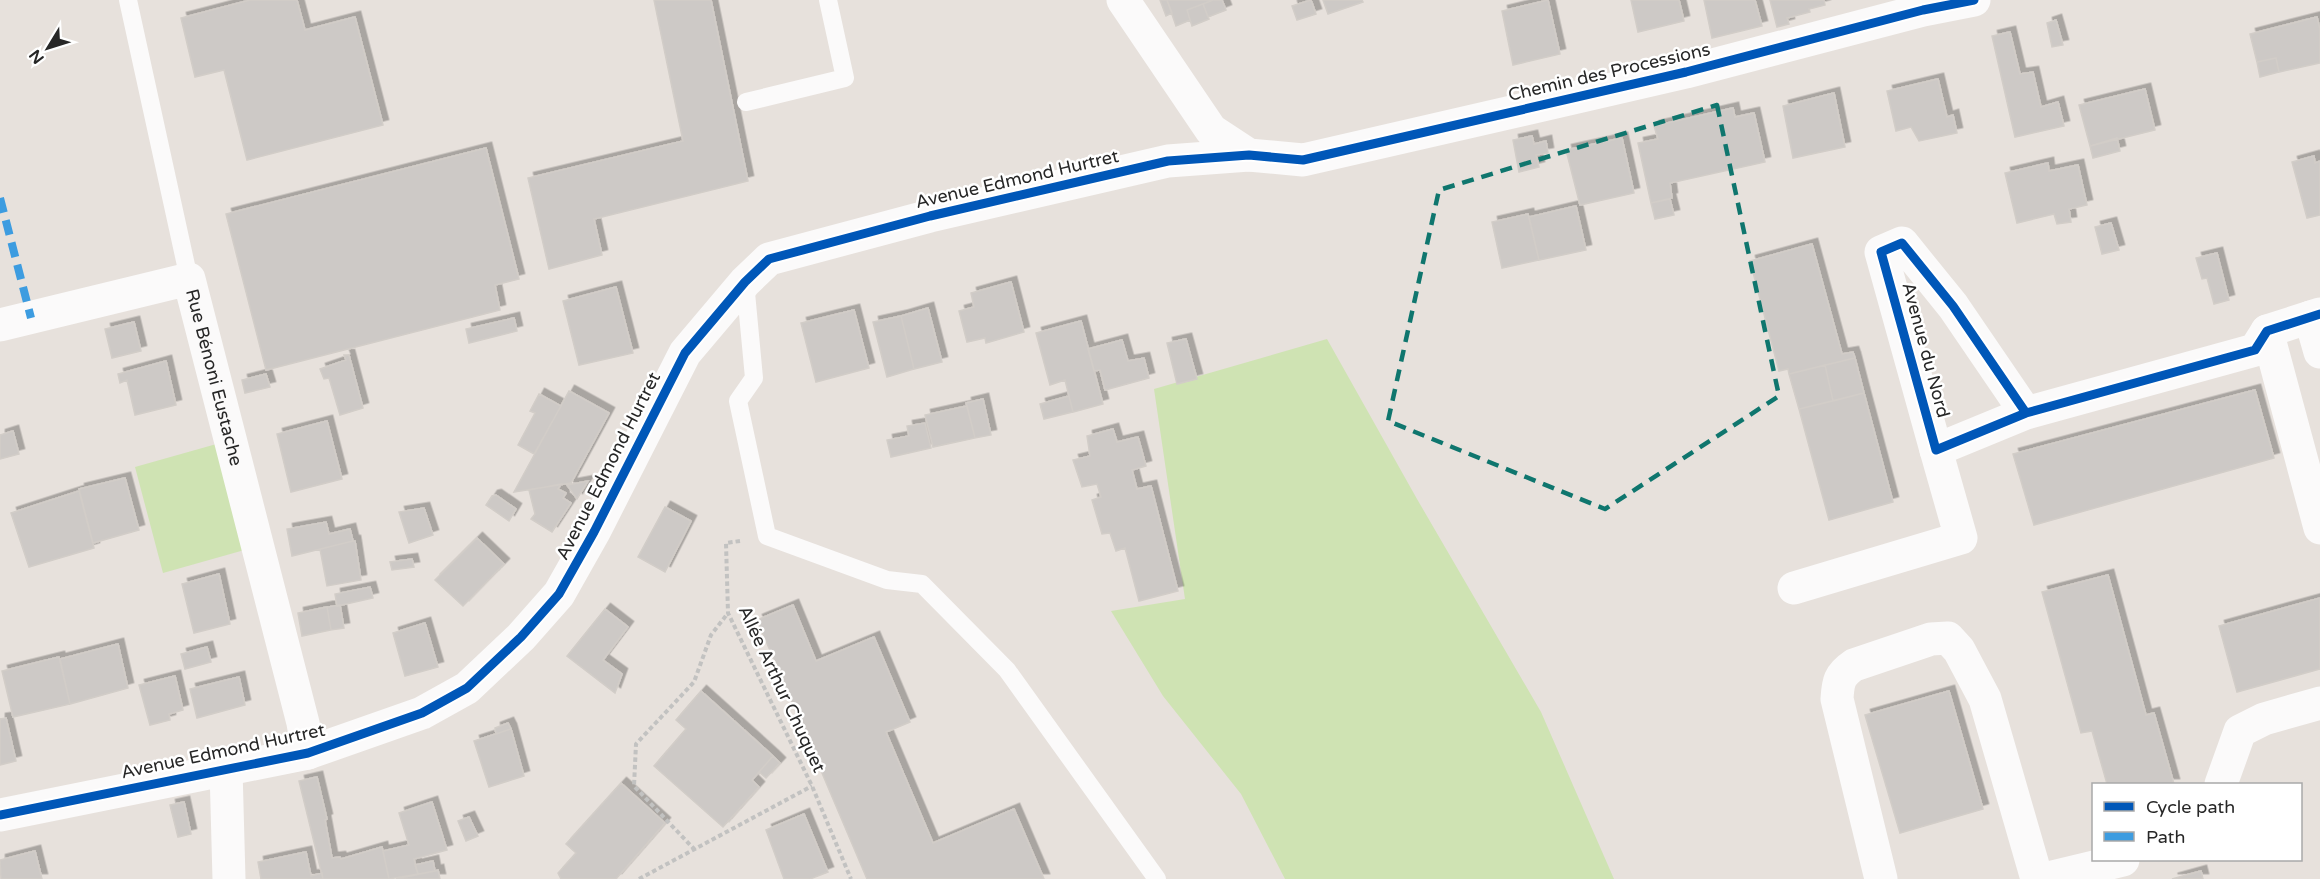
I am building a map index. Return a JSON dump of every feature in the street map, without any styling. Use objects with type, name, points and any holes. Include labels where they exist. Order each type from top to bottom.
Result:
[{"type":"street","name":"Chemin des Processions","points":[[1123,0],[1211,130],[1248,155],[1303,160],[1686,72],[1922,5],[1974,0]]},
{"type":"street","name":"Avenue Edmond Hurtret","points":[[0,815],[308,753],[422,713],[467,688],[521,637],[559,594],[594,532],[685,353],[745,282],[769,259],[930,216],[1167,161],[1248,155]]},
{"type":"street","name":"Avenue du Nord","points":[[1794,588],[1961,538],[1881,252],[1902,243],[1953,306],[2026,413]]},
{"type":"street","points":[[0,325],[189,279]]},
{"type":"street","name":"Rue Bénoni Eustache","points":[[189,279],[303,723],[308,753]]},
{"type":"street","name":"Avenue du Nord","points":[[1936,450],[2026,413],[2255,350],[2267,331],[2315,316],[2320,352]]},
{"type":"street","points":[[2267,331],[2320,528]]},
{"type":"street","points":[[1881,879],[1837,699],[1838,680],[1854,665],[1932,639],[1948,638],[1959,650],[1985,699],[2037,879]]},
{"type":"street","points":[[2221,783],[2240,731],[2264,719],[2320,703]]},
{"type":"street","points":[[226,770],[229,879]]},
{"type":"street","points":[[2044,879],[2119,861]]},
{"type":"lane","name":"Rue Bénoni Eustache","points":[[128,0],[189,279]]},
{"type":"lane","points":[[746,102],[845,78],[828,0]]},
{"type":"lane","points":[[745,282],[754,378],[738,401],[767,536],[887,580],[922,584],[1006,670],[1157,879]]},
{"type":"path","points":[[695,850],[634,786],[636,744],[694,682],[711,635],[728,613]]},
{"type":"path","points":[[639,879],[812,786]]},
{"type":"highlighted area","points":[[1717,105],[1779,396],[1605,509],[1388,421],[1439,190]]},
{"type":"green space","points":[[1327,339],[1541,712],[1614,879],[1285,879],[1241,794],[1163,696],[1111,611],[1185,599],[1154,389]]},
{"type":"green space","points":[[220,443],[248,549],[163,573],[135,467]]},
{"type":"building","points":[[250,0],[297,0],[305,30],[355,17],[383,125],[247,160],[224,70],[195,77],[181,18]]},
{"type":"building","points":[[654,0],[711,0],[748,181],[594,219],[602,255],[549,269],[528,178],[683,141]]},
{"type":"building","points":[[1160,0],[1167,0],[1172,13],[1166,16]]},
{"type":"building","points":[[1167,0],[1213,0],[1187,10],[1190,20],[1176,26]]},
{"type":"building","points":[[1213,0],[1222,0],[1226,10],[1208,17],[1203,4]]},
{"type":"building","points":[[1311,0],[1316,14],[1297,20],[1292,6]]},
{"type":"building","points":[[1323,0],[1362,0],[1363,2],[1328,14]]},
{"type":"building","points":[[1548,0],[1560,54],[1513,65],[1502,11]]},
{"type":"building","points":[[1631,0],[1679,0],[1684,21],[1638,32]]},
{"type":"building","points":[[1704,0],[1755,0],[1762,26],[1712,38]]},
{"type":"building","points":[[1770,0],[1824,0],[1825,5],[1787,18],[1789,24],[1777,27]]},
{"type":"building","points":[[1203,4],[1209,19],[1192,26],[1187,10]]},
{"type":"building","points":[[2317,17],[2320,29],[2320,63],[2279,72],[2276,58],[2257,62],[2250,34]]},
{"type":"building","points":[[2056,20],[2063,45],[2052,47],[2047,23]]},
{"type":"building","points":[[2010,32],[2020,74],[2033,72],[2041,107],[2058,102],[2064,126],[2015,137],[1992,36]]},
{"type":"building","points":[[2276,58],[2279,72],[2260,77],[2257,62]]},
{"type":"building","points":[[1938,79],[1947,117],[1953,115],[1957,133],[1919,141],[1911,127],[1896,131],[1887,91]]},
{"type":"building","points":[[2145,89],[2155,130],[2090,146],[2079,105]]},
{"type":"building","points":[[1834,93],[1845,147],[1793,158],[1783,106]]},
{"type":"building","points":[[1733,108],[1735,117],[1754,113],[1765,162],[1670,183],[1672,198],[1651,203],[1638,143],[1658,139],[1654,126]]},
{"type":"building","points":[[1532,136],[1534,144],[1546,141],[1548,153],[1536,155],[1539,167],[1519,172],[1513,140]]},
{"type":"building","points":[[1622,138],[1634,193],[1580,205],[1566,150]]},
{"type":"building","points":[[2117,138],[2120,151],[2093,158],[2090,146]]},
{"type":"building","points":[[486,148],[519,279],[495,285],[500,310],[266,370],[226,214]]},
{"type":"building","points":[[2314,156],[2315,163],[2320,161],[2320,215],[2307,218],[2292,162]]},
{"type":"building","points":[[2048,163],[2049,171],[2078,165],[2087,205],[2069,209],[2071,222],[2057,224],[2054,214],[2017,223],[2005,173]]},
{"type":"building","points":[[1670,199],[1674,215],[1655,219],[1651,203]]},
{"type":"building","points":[[1576,206],[1586,250],[1539,260],[1529,217]]},
{"type":"building","points":[[1528,214],[1539,260],[1502,268],[1492,222]]},
{"type":"building","points":[[2111,223],[2119,250],[2102,254],[2095,227]]},
{"type":"building","points":[[1812,244],[1842,354],[1853,352],[1855,358],[1789,374],[1788,369],[1779,371],[1750,261]]},
{"type":"building","points":[[2217,253],[2229,300],[2214,304],[2207,278],[2202,279],[2196,258]]},
{"type":"building","points":[[1011,282],[1024,332],[986,343],[985,338],[967,342],[959,311],[974,307],[971,293]]},
{"type":"building","points":[[616,287],[633,353],[579,365],[563,301]]},
{"type":"building","points":[[928,308],[942,362],[914,369],[901,316]]},
{"type":"building","points":[[854,310],[869,368],[816,382],[801,323]]},
{"type":"building","points":[[901,316],[914,369],[887,377],[873,322]]},
{"type":"building","points":[[514,318],[517,331],[469,343],[466,329]]},
{"type":"building","points":[[1081,321],[1103,404],[1073,412],[1065,380],[1050,385],[1036,333]]},
{"type":"building","points":[[134,322],[141,351],[112,358],[105,329]]},
{"type":"building","points":[[1186,339],[1197,379],[1177,384],[1167,343]]},
{"type":"building","points":[[1122,340],[1128,361],[1144,358],[1149,378],[1105,390],[1100,370],[1094,371],[1088,349]]},
{"type":"building","points":[[344,355],[349,355],[363,408],[340,415],[329,378],[324,379],[320,369],[346,360]]},
{"type":"building","points":[[1855,358],[1864,393],[1833,401],[1825,365]]},
{"type":"building","points":[[166,361],[176,405],[135,415],[127,380],[120,383],[118,374]]},
{"type":"building","points":[[1825,365],[1833,401],[1799,409],[1789,374]]},
{"type":"building","points":[[266,374],[270,387],[245,393],[242,380]]},
{"type":"building","points":[[2255,390],[2274,458],[2034,525],[2013,454]]},
{"type":"building","points":[[569,391],[609,413],[571,483],[514,492]]},
{"type":"building","points":[[1864,393],[1893,502],[1829,520],[1799,409]]},
{"type":"building","points":[[539,394],[561,406],[534,454],[518,445],[535,413],[530,411]]},
{"type":"building","points":[[1069,396],[1073,412],[1044,419],[1040,404]]},
{"type":"building","points":[[983,399],[991,435],[975,438],[966,403]]},
{"type":"building","points":[[967,406],[975,438],[933,447],[925,415]]},
{"type":"building","points":[[327,421],[342,479],[291,492],[277,434]]},
{"type":"building","points":[[925,423],[931,448],[891,457],[887,440],[909,436],[907,426]]},
{"type":"building","points":[[1113,429],[1117,442],[1138,437],[1146,466],[1132,470],[1137,489],[1151,486],[1178,591],[1139,601],[1125,548],[1116,551],[1110,533],[1102,534],[1092,500],[1101,497],[1097,484],[1082,487],[1073,460],[1090,456],[1087,436]]},
{"type":"building","points":[[13,431],[19,454],[0,459],[0,435]]},
{"type":"building","points":[[125,478],[139,530],[93,543],[79,489]]},
{"type":"building","points":[[588,481],[577,499],[567,485]]},
{"type":"building","points":[[561,484],[558,489],[566,493],[563,498],[571,503],[552,532],[531,519],[535,514],[529,490]]},
{"type":"building","points":[[79,491],[94,548],[29,567],[11,513]]},
{"type":"building","points":[[496,495],[516,509],[509,521],[486,505],[492,496]]},
{"type":"building","points":[[665,507],[691,521],[665,572],[638,557]]},
{"type":"building","points":[[424,508],[433,535],[409,543],[399,512]]},
{"type":"building","points":[[326,522],[329,534],[350,529],[353,541],[292,556],[287,529]]},
{"type":"building","points":[[477,538],[504,564],[463,606],[435,580]]},
{"type":"building","points":[[355,541],[361,580],[327,586],[320,549]]},
{"type":"building","points":[[412,559],[414,567],[392,570],[390,562]]},
{"type":"building","points":[[219,574],[230,624],[194,633],[182,584]]},
{"type":"building","points":[[2108,575],[2146,715],[2154,713],[2174,783],[2107,783],[2092,731],[2081,733],[2042,592]]},
{"type":"building","points":[[370,587],[373,598],[337,606],[335,594]]},
{"type":"building","points":[[2320,598],[2320,669],[2237,692],[2219,626]]},
{"type":"building","points":[[340,605],[344,628],[331,630],[327,607]]},
{"type":"building","points":[[793,605],[816,661],[874,637],[910,722],[886,732],[933,843],[1014,809],[1044,879],[867,879],[757,620]]},
{"type":"building","points":[[327,607],[331,630],[302,636],[298,613]]},
{"type":"building","points":[[605,609],[628,627],[603,660],[622,674],[615,693],[567,656]]},
{"type":"building","points":[[425,623],[438,667],[405,676],[393,633]]},
{"type":"building","points":[[118,644],[128,688],[70,704],[60,659]]},
{"type":"building","points":[[207,647],[211,662],[185,669],[181,654]]},
{"type":"building","points":[[59,657],[70,704],[13,717],[2,671]]},
{"type":"building","points":[[175,676],[183,710],[169,714],[170,720],[150,725],[139,685]]},
{"type":"building","points":[[239,677],[245,705],[197,718],[190,689]]},
{"type":"building","points":[[701,691],[773,756],[752,780],[759,787],[723,827],[654,766],[686,729],[676,720]]},
{"type":"building","points":[[1949,691],[1983,809],[1900,833],[1865,715]]},
{"type":"building","points":[[6,718],[16,761],[0,765],[0,719]]},
{"type":"building","points":[[508,723],[511,729],[496,734],[495,728]]},
{"type":"building","points":[[511,729],[524,776],[489,787],[474,741]]},
{"type":"building","points":[[773,756],[780,763],[766,778],[759,772]]},
{"type":"building","points":[[317,777],[327,819],[325,820],[332,858],[340,857],[341,859],[382,847],[389,879],[323,879],[299,781]]},
{"type":"building","points":[[621,783],[665,823],[616,879],[561,879],[558,873],[576,853],[566,844]]},
{"type":"building","points":[[184,802],[191,834],[178,837],[170,805]]},
{"type":"building","points":[[432,802],[447,850],[414,859],[418,874],[389,879],[383,851],[409,845],[399,813]]},
{"type":"building","points":[[804,814],[828,872],[810,879],[784,879],[766,830]]},
{"type":"building","points":[[469,817],[478,836],[466,841],[458,821]]},
{"type":"building","points":[[35,851],[42,879],[1,879],[0,860]]},
{"type":"building","points":[[306,852],[311,876],[322,873],[323,879],[261,879],[258,862]]},
{"type":"building","points":[[433,861],[435,871],[418,874],[415,865]]},
{"type":"building","points":[[438,870],[440,879],[396,879],[435,871]]},
{"type":"building","points":[[2201,871],[2203,879],[2172,879]]},
{"type":"marked path","points":[[0,198],[31,318]]},
{"type":"cycle path","points":[[0,815],[308,753],[422,713],[467,688],[521,637],[559,594],[594,532],[685,353],[745,282],[769,259],[930,216],[1168,161],[1249,155],[1303,160],[1686,72],[1923,10],[1974,0]]},
{"type":"cycle path","points":[[2026,413],[1936,450],[1881,252],[1902,243],[1953,306],[2026,413],[2255,350],[2267,331],[2320,314]]}]
